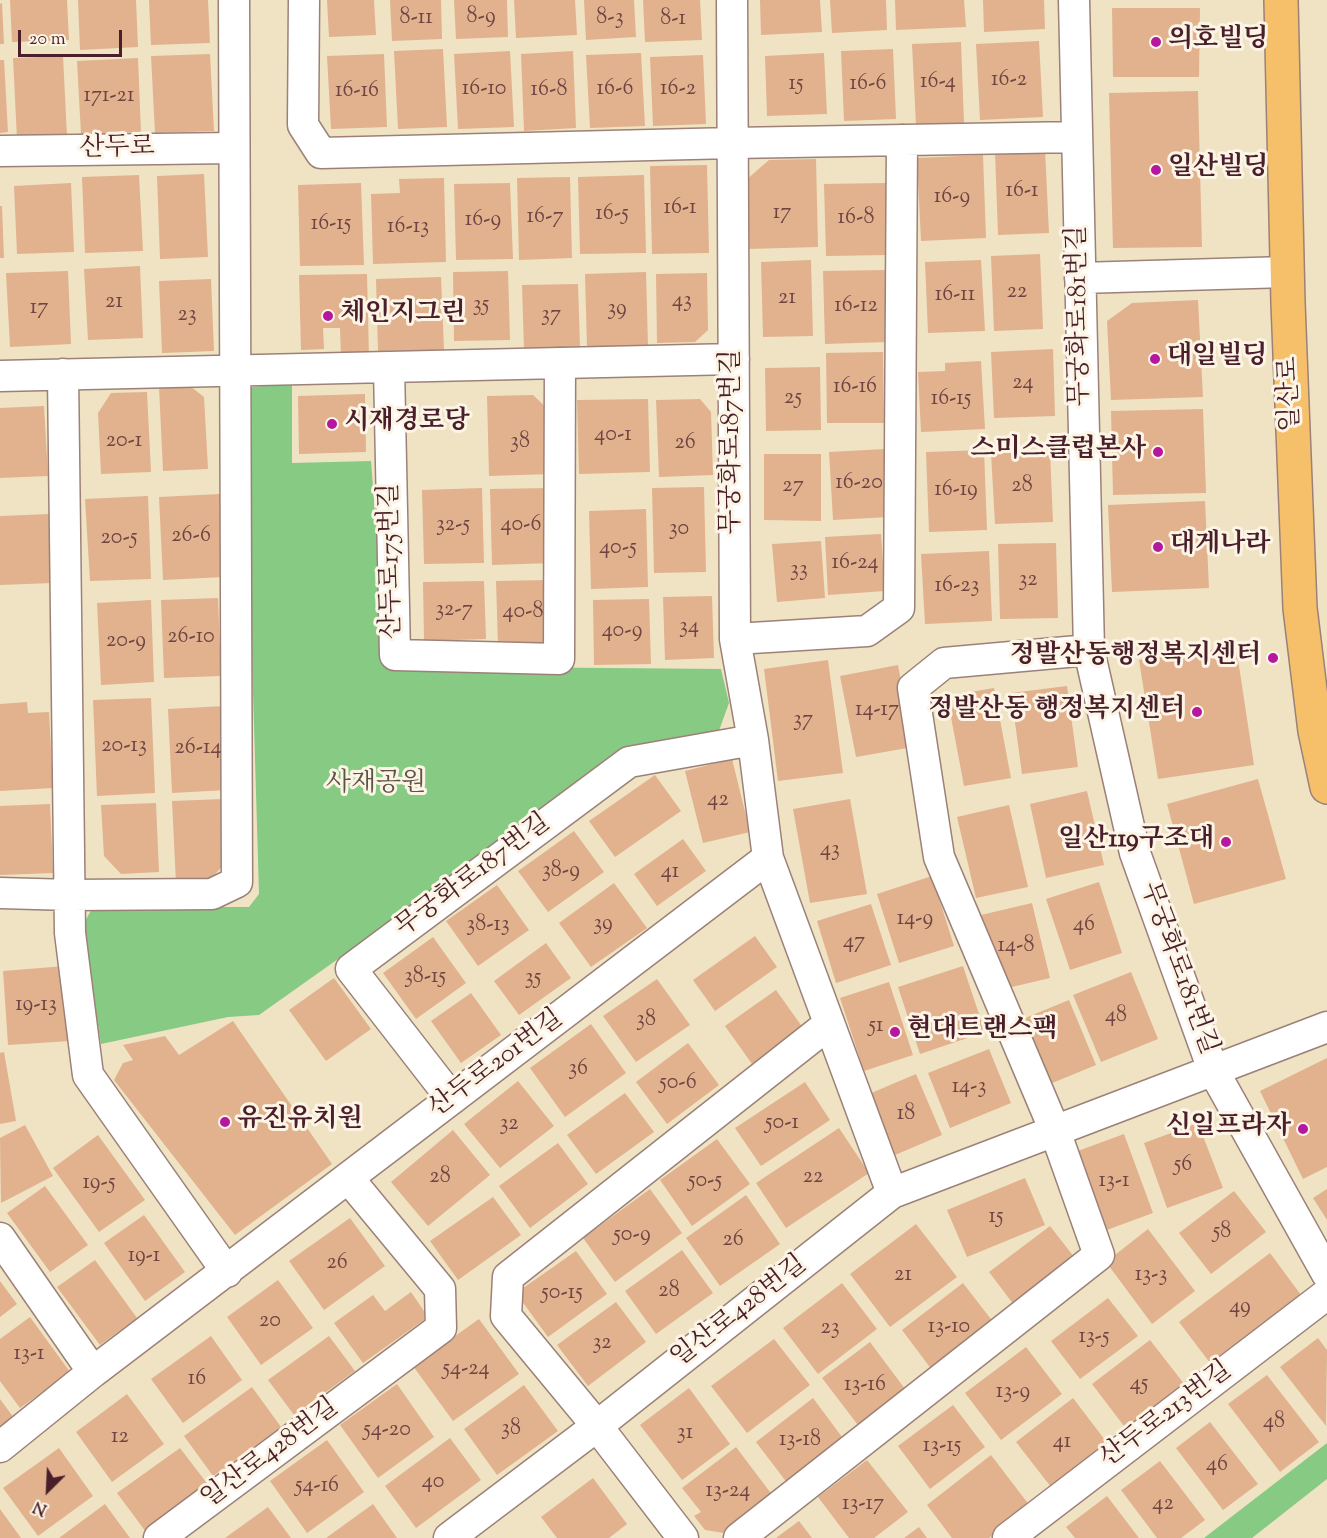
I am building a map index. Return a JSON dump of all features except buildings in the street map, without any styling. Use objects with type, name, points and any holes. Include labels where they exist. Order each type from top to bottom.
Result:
[{"type":"main road","name":"일산로","points":[[1281,0],[1287,272],[1300,608],[1315,731],[1327,787]]},
{"type":"street","points":[[0,893],[212,894],[237,882],[234,0]]},
{"type":"street","points":[[304,0],[303,125],[321,153],[1077,137]]},
{"type":"street","name":"무궁화로187번길","points":[[732,0],[735,639],[753,740],[768,858],[892,1193]]},
{"type":"street","name":"무궁화로181번길","points":[[1074,0],[1089,650],[1135,853],[1213,1070],[1327,1274]]},
{"type":"street","points":[[735,639],[867,631],[899,608],[902,140]]},
{"type":"street","name":"산두로","points":[[0,151],[234,148]]},
{"type":"street","points":[[1080,278],[1287,272]]},
{"type":"street","points":[[0,376],[734,359]]},
{"type":"street","name":"산두로175번길","points":[[388,367],[395,655],[559,659],[561,363]]},
{"type":"street","points":[[63,374],[70,933],[88,1075],[227,1272]]},
{"type":"street","points":[[739,1538],[1099,1255],[1055,1131],[939,857],[913,688],[944,663],[1089,650]]},
{"type":"street","name":"무궁화로187번길","points":[[452,1100],[351,969],[629,762],[753,740]]},
{"type":"street","name":"산두로201번길","points":[[0,1447],[93,1372],[768,858]]},
{"type":"street","points":[[683,1538],[597,1426],[506,1316],[508,1277],[829,1024]]},
{"type":"street","name":"일산로428번길","points":[[449,1538],[597,1426],[892,1193],[1327,1027]]},
{"type":"street","name":"일산로428번길","points":[[159,1538],[441,1328],[440,1289],[349,1179]]},
{"type":"street","points":[[0,1238],[93,1372]]},
{"type":"street","name":"산두로213번길","points":[[1008,1538],[1327,1294]]},
{"type":"green space","name":"사재공원","points":[[292,383],[292,463],[371,461],[387,666],[721,669],[729,703],[716,739],[623,757],[259,1015],[228,1017],[101,1044],[84,935],[84,923],[93,907],[249,907],[259,894],[244,388]]},
{"type":"green space","points":[[1327,1443],[1327,1479],[1252,1538],[1204,1538]]},
{"type":"place","name":"의호빌딩","points":[[1156,42]]},
{"type":"place","name":"일산빌딩","points":[[1156,170]]},
{"type":"place","name":"체인지그린","points":[[328,316]]},
{"type":"place","name":"대일빌딩","points":[[1155,359]]},
{"type":"place","name":"시재경로당","points":[[332,424]]},
{"type":"place","name":"스미스클럽본사","points":[[1158,452]]},
{"type":"place","name":"대게나라","points":[[1158,547]]},
{"type":"place","name":"정발산동행정복지센터","points":[[1273,658]]},
{"type":"place","name":"정발산동 행정복지센터","points":[[1197,712]]},
{"type":"place","name":"일산119구조대","points":[[1226,842]]},
{"type":"place","name":"현대트랜스팩","points":[[895,1032]]},
{"type":"place","name":"유진유치원","points":[[225,1122]]},
{"type":"place","name":"신일프라자","points":[[1303,1129]]}]
